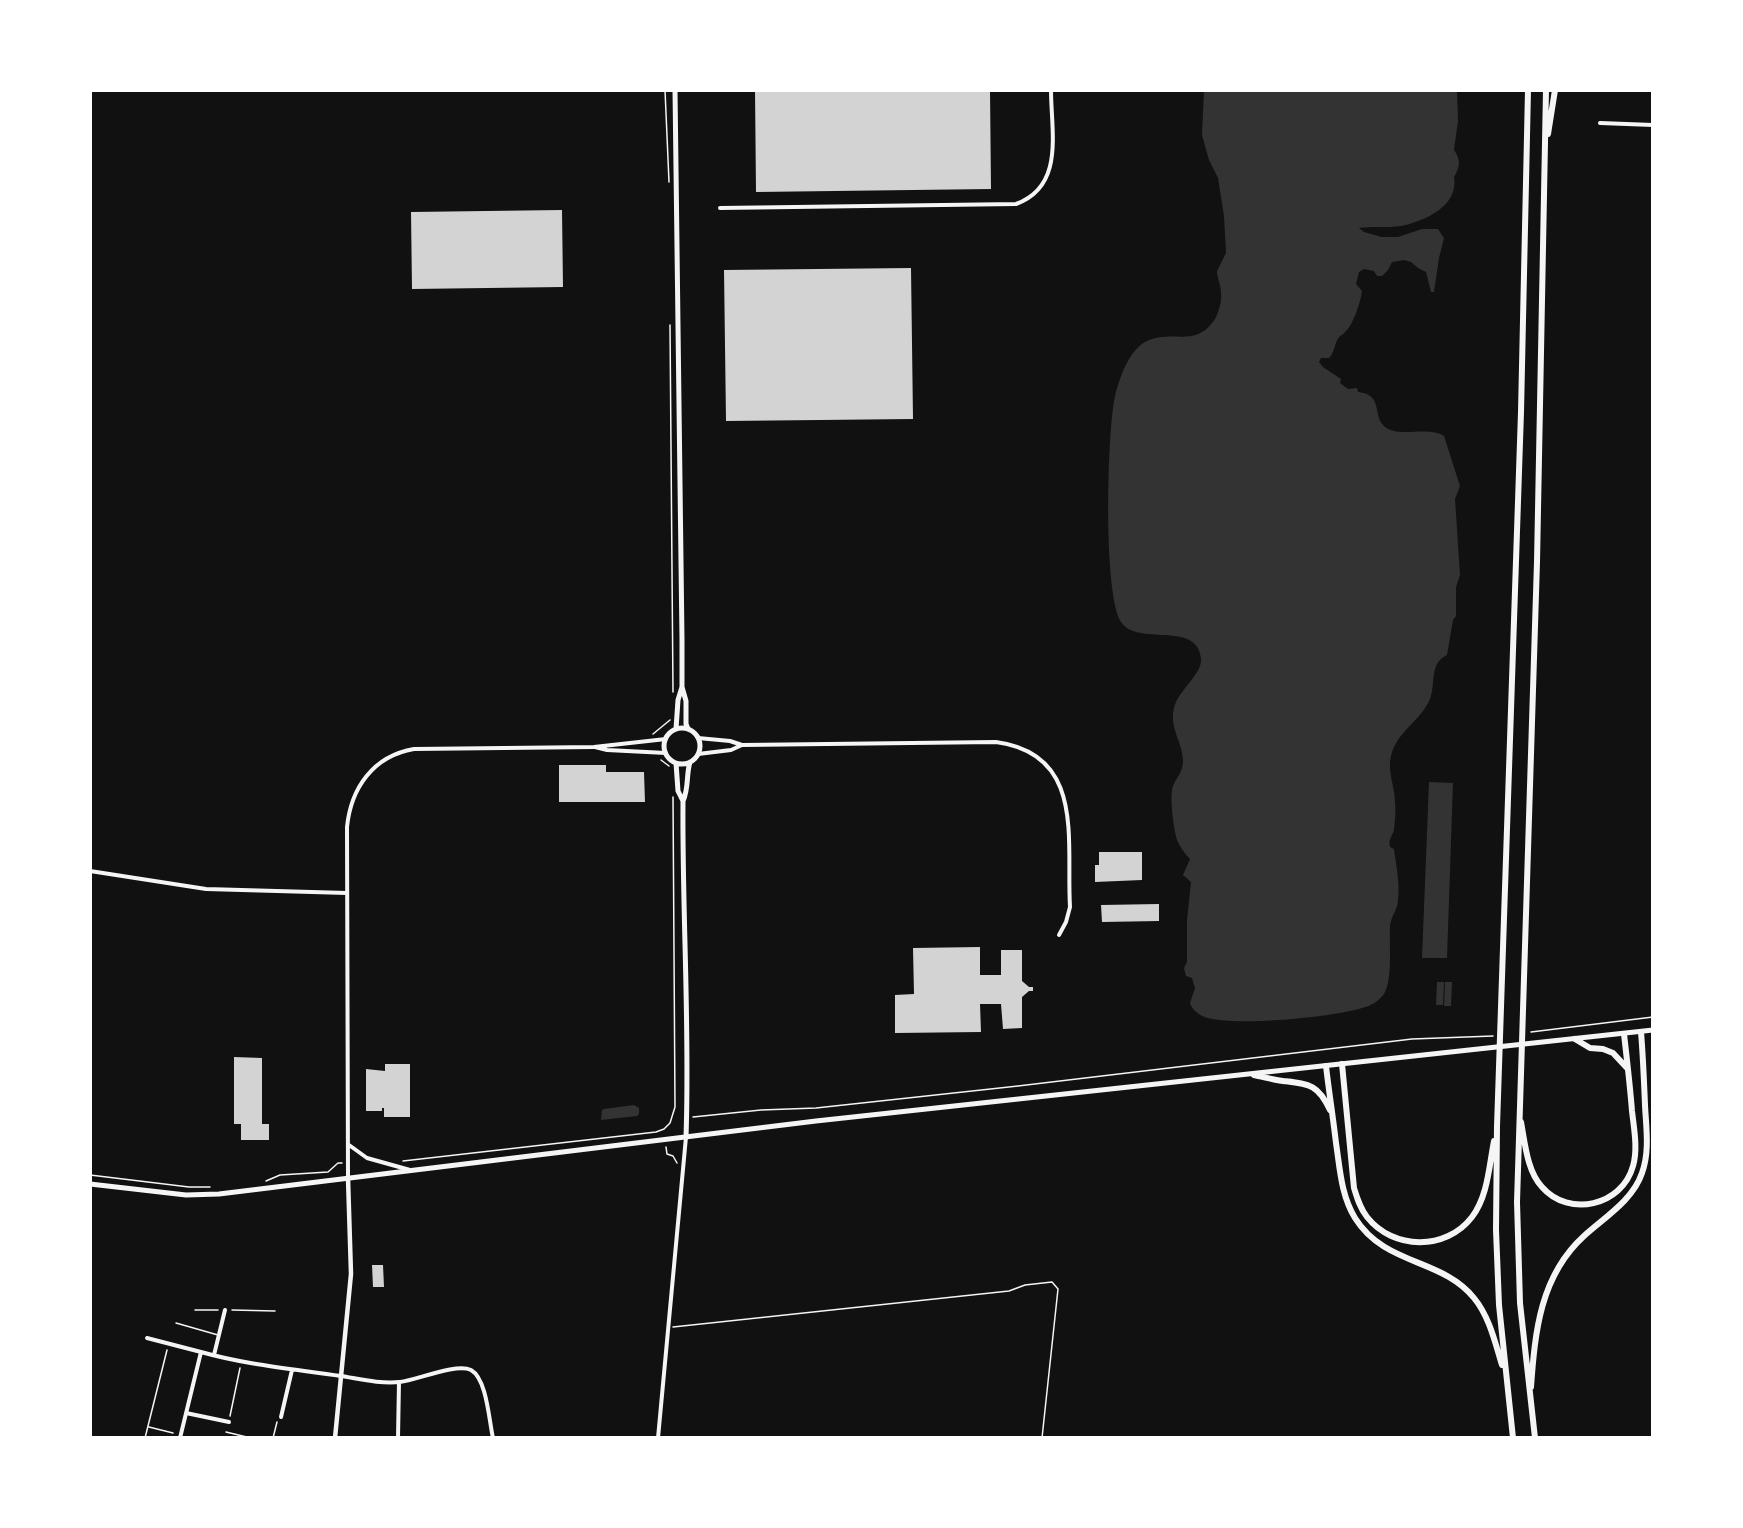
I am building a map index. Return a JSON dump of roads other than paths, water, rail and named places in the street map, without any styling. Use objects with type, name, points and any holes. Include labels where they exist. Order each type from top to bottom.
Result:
[{"type":"highway","points":[[1513,1438],[1499,1305],[1496,1230],[1497,1126],[1521,412],[1528,90]]},
{"type":"highway","points":[[1535,1438],[1520,1303],[1517,1202],[1536,574],[1546,90]]},
{"type":"highway","points":[[1545,146],[1556,90]]},
{"type":"highway","points":[[1530,1408],[1536,1330],[1551,1281],[1565,1258],[1582,1238],[1631,1194],[1643,1172],[1647,1136],[1641,1032]]},
{"type":"highway","points":[[1519,1113],[1532,1170],[1541,1187],[1549,1194],[1570,1204],[1582,1205],[1605,1200],[1623,1187],[1634,1165],[1635,1138],[1624,1034]]},
{"type":"highway","points":[[1575,1039],[1590,1048],[1613,1053],[1628,1068]]},
{"type":"highway","points":[[1342,1064],[1352,1171],[1357,1198],[1360,1207],[1372,1223],[1395,1238],[1413,1242],[1431,1242],[1449,1236],[1471,1218],[1484,1190],[1497,1126]]},
{"type":"highway","points":[[1326,1066],[1344,1192],[1355,1218],[1371,1238],[1383,1247],[1444,1275],[1470,1293],[1484,1315],[1506,1381]]},
{"type":"highway","points":[[1254,1075],[1309,1084],[1322,1095],[1332,1115]]},
{"type":"main road","points":[[675,90],[682,687],[686,701],[686,724],[698,738],[700,748],[698,754],[690,762],[684,764],[676,763],[666,753],[664,746],[666,739],[676,729],[678,700],[682,687]]},
{"type":"main road","points":[[676,729],[688,729]]},
{"type":"main road","points":[[686,1137],[683,801],[687,791],[690,762]]},
{"type":"main road","points":[[676,763],[678,791],[683,801]]},
{"type":"main road","points":[[90,1184],[203,1195],[816,1121],[1653,1030]]},
{"type":"street","points":[[720,208],[1016,204],[1041,188],[1050,170],[1051,90]]},
{"type":"street","points":[[1600,123],[1653,124]]},
{"type":"street","points":[[698,738],[730,741],[742,745],[987,742],[1011,745],[1031,753],[1042,760],[1055,775],[1067,804],[1070,907],[1059,935]]},
{"type":"street","points":[[335,1438],[351,1274],[348,1178],[347,827],[349,810],[362,781],[382,762],[401,752],[424,748],[594,747],[666,739]]},
{"type":"street","points":[[698,754],[731,750],[742,745]]},
{"type":"street","points":[[594,747],[607,750],[666,753]]},
{"type":"street","points":[[90,871],[206,889],[347,893]]},
{"type":"street","points":[[658,1438],[686,1137]]},
{"type":"street","points":[[348,1144],[367,1158],[412,1170]]},
{"type":"street","points":[[214,1355],[225,1310]]},
{"type":"street","points":[[147,1338],[242,1362],[375,1381],[399,1382],[459,1369],[470,1370],[482,1384],[493,1438]]},
{"type":"street","points":[[180,1437],[201,1352]]},
{"type":"street","points":[[279,1418],[292,1370]]},
{"type":"street","points":[[398,1438],[399,1382]]},
{"type":"street","points":[[186,1413],[229,1422]]},
{"type":"lane","points":[[176,1323],[219,1335]]}]
